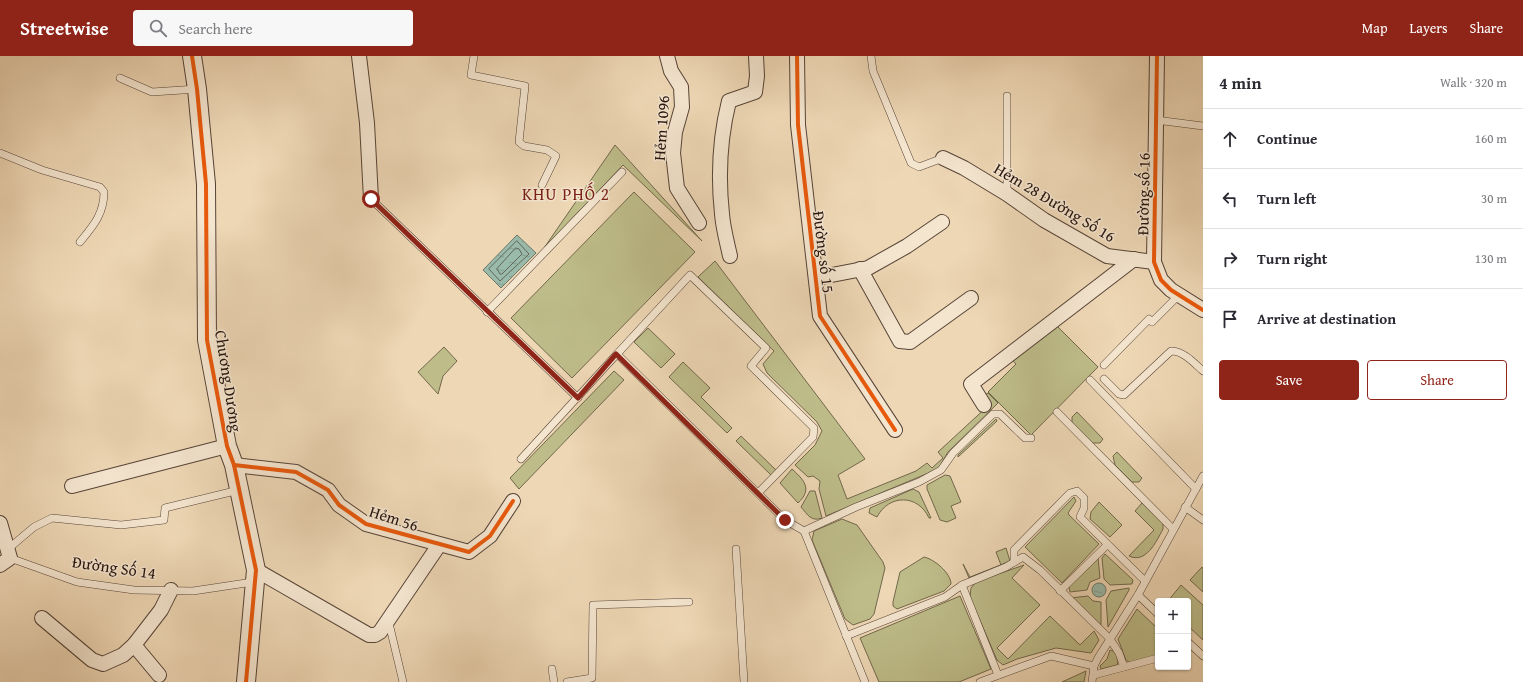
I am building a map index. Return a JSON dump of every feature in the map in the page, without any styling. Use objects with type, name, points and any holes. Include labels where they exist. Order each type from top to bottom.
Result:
[{"type":"street","name":"Chương Dương","points":[[192,56],[197,89],[206,184],[207,340],[227,446],[234,465],[239,490],[254,576],[246,682]]},
{"type":"street","points":[[359,56],[367,123],[371,199]]},
{"type":"street","name":"Hẻm 1096","points":[[667,56],[671,71],[681,87],[682,107],[675,132],[672,153],[677,188],[699,223]]},
{"type":"street","points":[[730,256],[722,215],[720,187],[724,119],[728,101],[755,92],[757,76],[756,56]]},
{"type":"street","name":"Đường số 15","points":[[797,56],[798,125],[820,316],[895,430]]},
{"type":"street","name":"Đường số 16","points":[[1158,56],[1154,262],[1161,280],[1171,290],[1203,310]]},
{"type":"street","name":"Hẻm 28 Đường Số 16","points":[[943,158],[964,168],[1007,194],[1044,220],[1107,256],[1154,262]]},
{"type":"street","points":[[816,278],[868,268],[907,246],[942,222]]},
{"type":"street","points":[[984,405],[971,384],[1134,259]]},
{"type":"street","points":[[860,270],[900,340],[910,342],[971,298]]},
{"type":"street","points":[[72,486],[227,446]]},
{"type":"street","name":"Hẻm 56","points":[[234,465],[296,472],[328,490],[339,505],[366,524],[469,552],[490,536],[513,501]]},
{"type":"street","points":[[0,523],[6,557]]},
{"type":"street","points":[[254,576],[369,635],[375,635],[380,632],[439,545]]},
{"type":"street","points":[[42,618],[92,660],[103,664],[123,655],[134,644],[161,610],[171,590]]},
{"type":"street","points":[[134,644],[159,675]]},
{"type":"lane","points":[[474,56],[471,75],[525,86],[519,142],[524,146],[547,150],[556,156],[542,185]]},
{"type":"lane","points":[[871,56],[873,71],[911,163],[919,167],[943,158]]},
{"type":"lane","points":[[120,78],[152,92],[197,89]]},
{"type":"lane","points":[[1007,96],[1007,194]]},
{"type":"lane","points":[[1156,120],[1203,126]]},
{"type":"lane","points":[[0,153],[42,170],[100,187],[104,192],[104,206],[80,242]]},
{"type":"lane","points":[[487,312],[622,172]]},
{"type":"lane","points":[[371,199],[578,398]]},
{"type":"lane","points":[[521,459],[690,275],[766,348],[751,366],[814,428],[813,437],[758,492]]},
{"type":"lane","points":[[1104,365],[1149,319],[1152,322],[1179,296]]},
{"type":"lane","points":[[1104,379],[1119,394],[1124,395],[1171,351],[1177,351],[1186,356],[1203,371]]},
{"type":"lane","points":[[616,354],[785,520],[804,531],[865,682]]},
{"type":"lane","points":[[1090,380],[1196,489]]},
{"type":"lane","points":[[1057,412],[1174,529]]},
{"type":"lane","points":[[804,531],[856,507],[919,482],[941,470],[953,453],[993,414],[1000,414],[1025,438],[1030,438]]},
{"type":"lane","points":[[1155,659],[1124,667],[1093,678],[1094,666],[1138,595],[1203,476]]},
{"type":"lane","points":[[6,557],[34,527],[52,518],[121,525],[164,520],[165,508],[239,490]]},
{"type":"lane","points":[[1014,562],[1014,550],[1070,493],[1077,491],[1084,498],[1084,508],[1080,517],[1145,581]]},
{"type":"lane","points":[[1185,507],[1203,520]]},
{"type":"lane","points":[[1060,591],[1107,545]]},
{"type":"lane","points":[[736,549],[744,682]]},
{"type":"lane","name":"Đường Số 14","points":[[6,557],[77,582],[134,590],[194,591],[254,576]]},
{"type":"lane","points":[[846,636],[945,597],[962,585],[1023,557],[1110,639],[1119,652],[1124,667]]},
{"type":"lane","points":[[962,585],[998,675]]},
{"type":"lane","points":[[1138,595],[1155,611]]},
{"type":"lane","points":[[567,682],[592,678],[593,605],[689,602]]},
{"type":"lane","points":[[388,619],[403,682]]},
{"type":"lane","points":[[1191,647],[1203,656]]},
{"type":"lane","points":[[980,682],[1052,656],[1094,666]]},
{"type":"lane","points":[[552,669],[554,682]]},
{"type":"shaded area","points":[[615,145],[702,241],[623,165],[544,248]]},
{"type":"shaded area","points":[[634,192],[695,252],[572,378],[511,318]]},
{"type":"shaded area","points":[[715,261],[865,459],[838,475],[847,499],[916,471],[927,463],[932,468],[943,458],[938,452],[989,405],[983,396],[988,393],[998,403],[948,452],[938,469],[826,516],[819,489],[820,481],[813,476],[808,477],[795,465],[815,445],[822,431],[817,422],[767,373],[763,364],[774,351],[698,277]]},
{"type":"shaded area","points":[[1055,324],[1098,367],[1031,435],[988,392],[1016,364],[1009,357],[1029,342],[1033,346]]},
{"type":"shaded area","points":[[648,328],[675,354],[661,368],[634,342]]},
{"type":"shaded area","points":[[444,347],[457,361],[443,376],[438,394],[418,372]]},
{"type":"shaded area","points":[[683,362],[710,388],[701,397],[732,428],[727,433],[669,377]]},
{"type":"shaded area","points":[[614,371],[624,380],[519,489],[510,478]]},
{"type":"shaded area","points":[[1077,412],[1103,439],[1100,443],[1091,443],[1072,423],[1072,417]]},
{"type":"shaded area","points":[[996,419],[997,421],[958,457],[958,455]]},
{"type":"shaded area","points":[[741,436],[776,470],[771,475],[736,441]]},
{"type":"shaded area","points":[[1117,452],[1142,478],[1139,482],[1132,482],[1115,465],[1113,456]]},
{"type":"shaded area","points":[[792,469],[803,481],[806,489],[803,498],[798,503],[780,483]]},
{"type":"shaded area","points":[[945,475],[950,476],[961,502],[951,506],[956,518],[947,522],[940,520],[927,489],[927,485]]},
{"type":"shaded area","points":[[913,489],[919,492],[931,518],[929,518],[918,504],[903,500],[889,504],[882,509],[877,517],[869,513],[870,508]]},
{"type":"shaded area","points":[[810,491],[815,491],[822,518],[812,518],[801,507]]},
{"type":"shaded area","points":[[1074,497],[1076,501],[1068,513],[1069,515],[1099,544],[1062,583],[1025,547]]},
{"type":"shaded area","points":[[1099,502],[1122,525],[1110,537],[1090,519],[1091,512]]},
{"type":"shaded area","points":[[1142,503],[1163,523],[1163,529],[1150,550],[1140,557],[1135,558],[1129,556],[1154,530],[1135,511]]},
{"type":"shaded area","points":[[842,519],[857,525],[883,562],[885,568],[874,614],[870,619],[853,625],[845,619],[812,540],[814,531]]},
{"type":"shaded area","points":[[1006,548],[1010,561],[1001,565],[996,552]]},
{"type":"shaded area","points":[[1105,554],[1133,580],[1132,584],[1110,585],[1104,579],[1102,558]]},
{"type":"shaded area","points":[[924,557],[928,558],[945,571],[951,584],[944,591],[897,609],[893,606],[893,602],[900,572]]},
{"type":"shaded area","points":[[1098,557],[1100,578],[1090,582],[1087,590],[1070,592],[1069,587]]},
{"type":"shaded area","points":[[963,564],[970,577],[991,569],[969,578]]},
{"type":"shaded area","points":[[1024,565],[1012,578],[1040,605],[997,648],[1008,659],[1050,616],[1080,645],[1094,631],[1099,640],[1091,653],[1056,648],[1017,659],[1003,665],[997,660],[970,597],[971,588],[976,582]]},
{"type":"shaded area","points":[[1202,567],[1203,569],[1203,592],[1190,580]]},
{"type":"shaded area","points":[[1181,585],[1203,605],[1203,640],[1191,629],[1191,598],[1170,598]]},
{"type":"shaded area","points":[[1129,588],[1108,627],[1106,600],[1111,591]]},
{"type":"shaded area","points":[[960,596],[991,669],[959,682],[879,682],[860,638]]},
{"type":"shaded area","points":[[1088,596],[1093,601],[1101,602],[1101,629],[1070,598]]},
{"type":"shaded area","points":[[1137,609],[1155,626],[1155,656],[1130,663],[1126,660],[1118,639]]},
{"type":"shaded area","points":[[1110,650],[1116,652],[1118,662],[1117,665],[1101,669],[1100,666],[1107,659]]},
{"type":"shaded area","points":[[1086,671],[1084,682],[1062,682]]},
{"type":"water","points":[[517,235],[536,253],[501,288],[483,270]]},
{"type":"water","points":[[1099,583],[1104,585],[1106,590],[1104,595],[1099,597],[1094,595],[1092,590],[1094,585]]},
{"type":"cycle path","points":[[192,56],[197,89],[206,184],[207,340],[227,446],[234,465],[256,570],[246,682]]},
{"type":"cycle path","points":[[797,56],[798,125],[820,316],[895,430]]},
{"type":"cycle path","points":[[1157,56],[1154,262],[1161,280],[1171,290],[1203,310]]},
{"type":"cycle path","points":[[234,465],[296,472],[328,490],[339,505],[366,524],[469,552],[490,536],[513,501]]},
{"type":"district","name":"KHU PHỐ 2","points":[[566,194]]},
{"type":"route","points":[[371,199],[578,398],[616,354],[785,520]]}]
